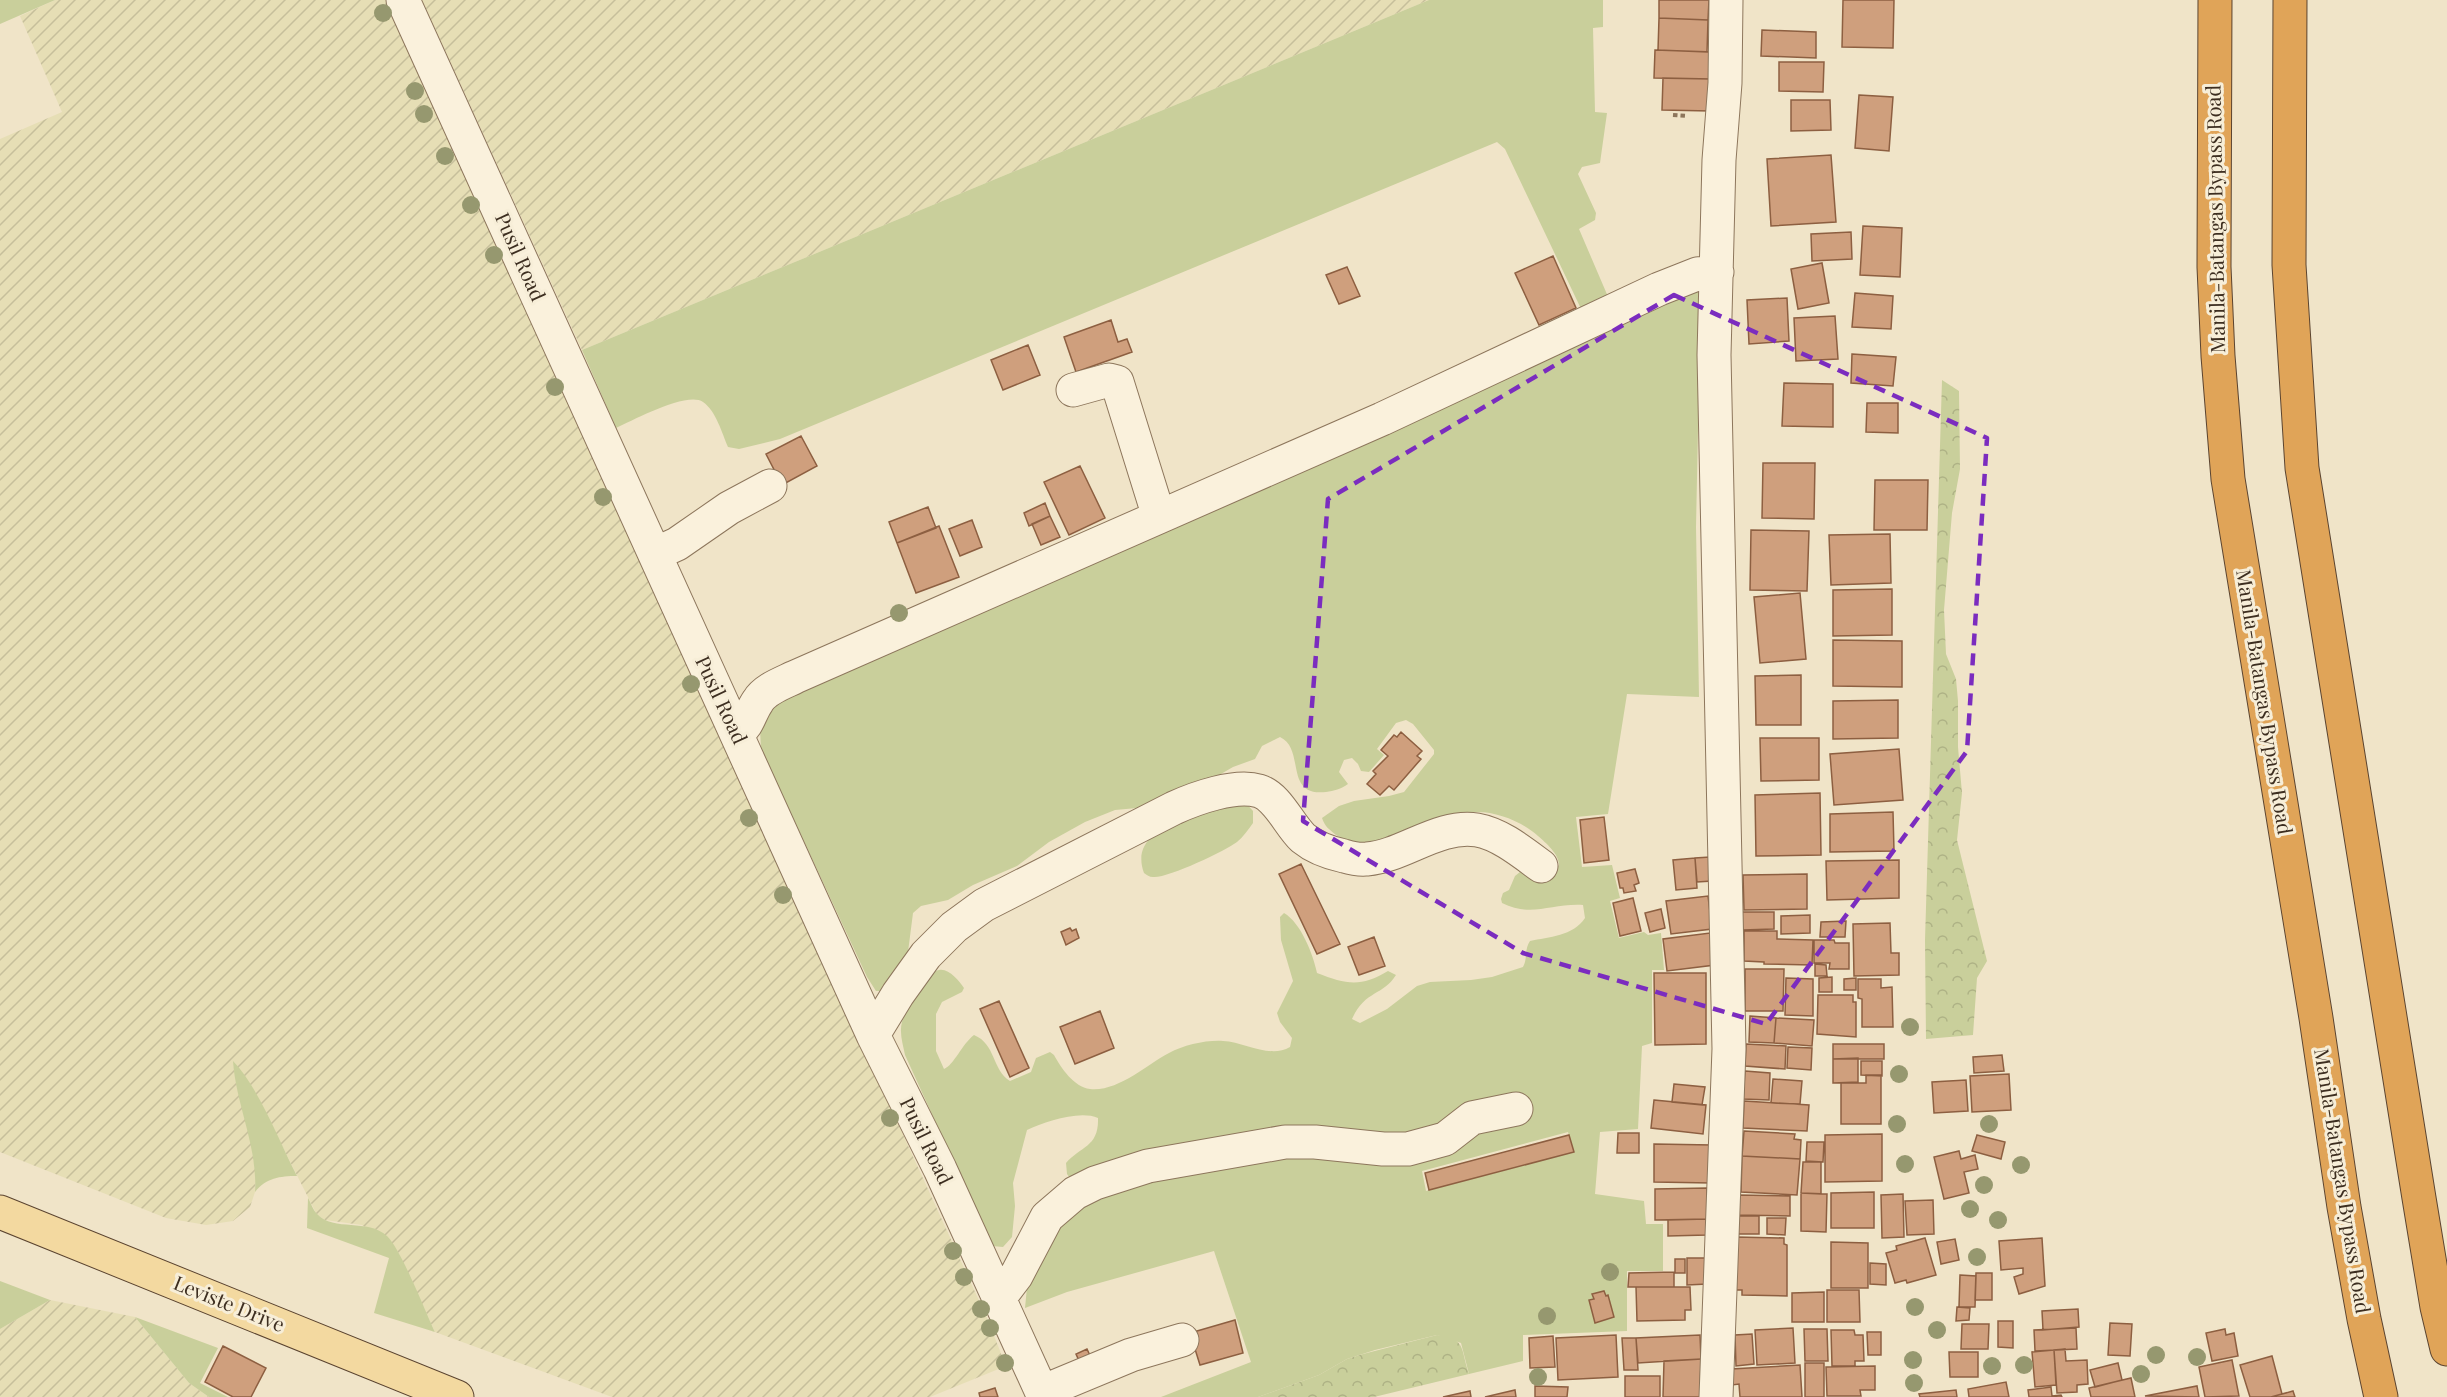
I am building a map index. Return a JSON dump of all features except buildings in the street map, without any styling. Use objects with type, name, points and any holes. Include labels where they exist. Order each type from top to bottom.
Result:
[{"type":"highway","name":"Manila-Batangas Bypass Road","points":[[2215,0],[2214,267],[2218,356],[2228,479],[2316,1018],[2344,1207],[2381,1397]]},
{"type":"highway","points":[[2290,0],[2289,265],[2302,468],[2417,1186],[2437,1307],[2447,1349]]},
{"type":"main road","name":"Leviste Drive","points":[[0,1212],[457,1397]]},
{"type":"street","name":"Pusil Road","points":[[403,0],[873,1035],[940,1169],[1043,1395]]},
{"type":"street","points":[[1716,1397],[1729,1049],[1715,449],[1719,160],[1725,83],[1726,0]]},
{"type":"street","points":[[737,734],[748,723],[758,700],[780,684],[1382,419],[1659,289],[1697,274],[1717,272]]},
{"type":"street","points":[[1074,390],[1109,380],[1117,382],[1159,517]]},
{"type":"street","points":[[655,554],[685,540],[729,508],[770,486]]},
{"type":"street","points":[[873,1035],[898,994],[926,955],[954,927],[984,905],[1174,807],[1207,796],[1232,791],[1259,791],[1272,800],[1305,839],[1322,849],[1342,856],[1365,860],[1388,855],[1437,835],[1462,830],[1478,830],[1510,844],[1540,866]]},
{"type":"street","points":[[1000,1298],[1016,1276],[1047,1217],[1075,1193],[1105,1179],[1148,1166],[1285,1142],[1408,1149],[1445,1140],[1472,1118],[1516,1109]]},
{"type":"street","points":[[1043,1395],[1131,1355],[1182,1340]]},
{"type":"highlighted area","points":[[1674,295],[1987,438],[1967,751],[1766,1024],[1523,953],[1303,821],[1328,499]]},
{"type":"shaded area","points":[[55,0],[387,0],[618,512],[987,1318],[1006,1366],[930,1397],[612,1397],[435,1332],[398,1252],[362,1225],[325,1220],[317,1215],[263,1108],[252,1151],[256,1174],[255,1192],[250,1207],[233,1221],[206,1225],[166,1218],[0,1152],[0,139],[62,112],[20,16]]},
{"type":"shaded area","points":[[422,0],[1429,0],[582,350]]},
{"type":"shaded area","points":[[50,1300],[135,1317],[189,1383],[209,1397],[0,1397],[0,1329]]},
{"type":"green space","points":[[0,0],[55,0],[0,24]]},
{"type":"green space","points":[[1429,0],[1603,0],[1603,27],[1593,28],[1595,112],[1607,113],[1600,163],[1582,167],[1578,174],[1596,213],[1595,220],[1579,229],[1609,299],[1583,313],[1505,149],[1497,142],[780,439],[739,449],[728,447],[712,411],[703,402],[695,400],[673,403],[616,428],[582,350]]},
{"type":"green space","points":[[1701,284],[1696,527],[1699,697],[1627,694],[1608,814],[1576,817],[1582,867],[1612,865],[1620,898],[1610,901],[1619,938],[1644,932],[1648,935],[1661,933],[1664,970],[1652,970],[1652,1043],[1642,1046],[1638,1129],[1600,1132],[1595,1194],[1644,1201],[1646,1224],[1663,1224],[1663,1271],[1627,1271],[1627,1331],[1523,1335],[1523,1361],[1469,1374],[1461,1343],[1437,1335],[1347,1359],[1319,1375],[1258,1397],[1161,1397],[1251,1362],[1214,1251],[1067,1292],[1025,1308],[1028,1277],[1078,1189],[1067,1174],[1066,1163],[1088,1145],[1096,1135],[1098,1118],[1072,1116],[1027,1130],[1013,1183],[1015,1206],[1012,1237],[1003,1247],[992,1246],[905,1055],[901,1030],[904,1017],[929,977],[939,970],[946,971],[953,976],[964,988],[962,992],[942,1002],[936,1014],[936,1051],[944,1069],[974,1035],[986,1044],[1000,1070],[1010,1081],[1031,1072],[1036,1058],[1050,1052],[1073,1081],[1090,1089],[1100,1089],[1121,1082],[1169,1053],[1195,1044],[1223,1041],[1266,1051],[1282,1050],[1290,1047],[1292,1038],[1280,1022],[1277,1013],[1293,981],[1281,940],[1280,917],[1284,913],[1301,931],[1313,957],[1317,973],[1345,982],[1369,980],[1388,971],[1396,975],[1391,982],[1368,998],[1357,1010],[1352,1019],[1360,1023],[1387,1009],[1417,986],[1430,982],[1492,977],[1523,967],[1530,941],[1567,932],[1574,929],[1585,918],[1583,905],[1532,910],[1502,903],[1503,893],[1509,890],[1515,876],[1520,872],[1546,873],[1559,865],[1552,849],[1532,831],[1500,815],[1475,812],[1440,820],[1386,840],[1368,843],[1352,842],[1336,835],[1327,828],[1323,821],[1322,818],[1339,806],[1404,792],[1434,754],[1434,750],[1413,724],[1406,720],[1396,723],[1377,749],[1384,755],[1369,772],[1361,771],[1352,758],[1344,760],[1339,772],[1348,784],[1335,790],[1313,792],[1304,787],[1299,780],[1292,751],[1288,743],[1280,737],[1262,746],[1255,759],[1233,767],[1207,782],[1137,808],[1115,810],[1085,822],[1049,842],[1017,866],[973,885],[948,900],[921,906],[913,913],[908,952],[883,991],[876,991],[867,977],[761,749],[760,729],[768,701]],"holes":[[[1568,1132],[1573,1152],[1426,1191],[1422,1171]]]},
{"type":"green space","points":[[1942,380],[1959,391],[1960,469],[1952,513],[1944,610],[1946,654],[1956,679],[1958,701],[1958,747],[1962,793],[1957,840],[1987,961],[1977,978],[1973,1035],[1926,1039],[1925,940]]},
{"type":"green space","points":[[1246,803],[1253,811],[1253,823],[1237,842],[1209,858],[1170,874],[1153,877],[1144,873],[1142,856],[1147,842],[1159,831],[1194,815]]},
{"type":"green space","points":[[233,1061],[260,1100],[297,1176],[274,1179],[259,1187],[255,1192],[253,1159]]},
{"type":"green space","points":[[308,1198],[316,1212],[324,1219],[370,1228],[387,1236],[406,1267],[435,1332],[374,1313],[389,1258],[307,1228]]},
{"type":"green space","points":[[0,1281],[50,1300],[0,1329]]},
{"type":"green space","points":[[135,1317],[218,1348],[200,1383],[228,1397],[209,1397],[189,1383]]},
{"type":"green space","points":[[1437,1335],[1458,1342],[1463,1351],[1469,1374],[1374,1397],[1258,1397],[1319,1375],[1347,1359]]}]
